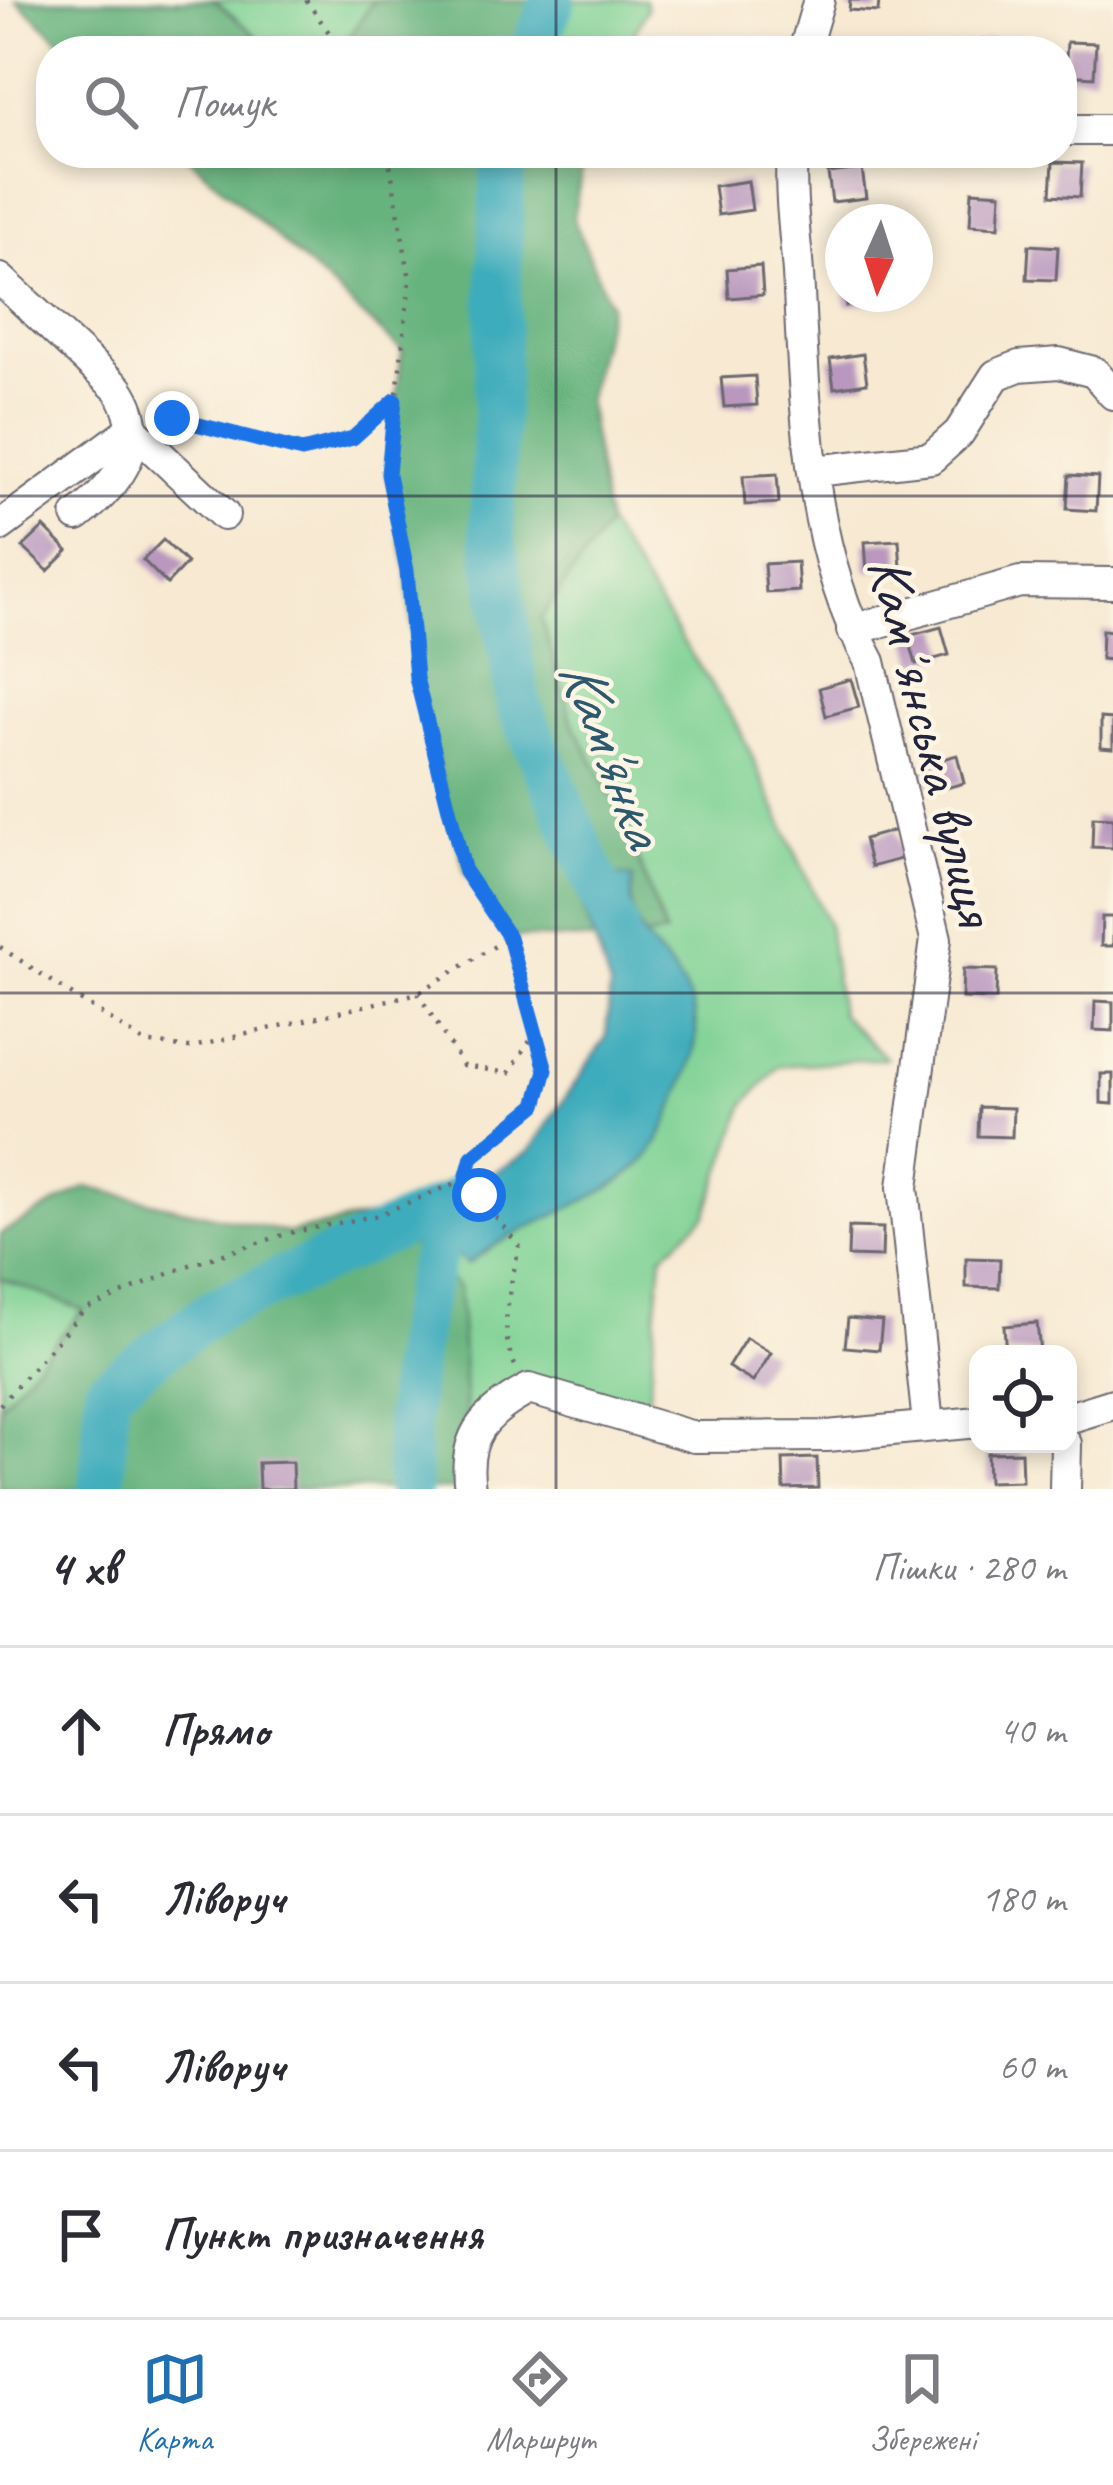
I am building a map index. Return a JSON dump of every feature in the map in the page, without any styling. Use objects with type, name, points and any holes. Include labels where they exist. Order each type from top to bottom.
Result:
[{"type":"street","points":[[808,36],[819,0]]},
{"type":"street","points":[[1077,130],[1113,130]]},
{"type":"street","name":"Камʼянська вулиця","points":[[793,168],[804,394],[815,471],[852,630],[870,662],[937,939],[903,1187],[928,1424]]},
{"type":"street","points":[[0,279],[118,389],[131,418],[224,515]]},
{"type":"street","points":[[815,471],[931,458],[959,433],[995,375],[1019,366],[1059,363],[1094,372],[1113,394]]},
{"type":"street","points":[[77,516],[112,489],[129,460],[131,418]]},
{"type":"street","points":[[0,526],[131,418]]},
{"type":"street","points":[[852,630],[1020,582],[1113,583]]},
{"type":"street","points":[[470,1489],[466,1461],[488,1411],[529,1389],[694,1437],[827,1436],[969,1422]]},
{"type":"street","points":[[1077,1415],[1113,1404]]},
{"type":"street","points":[[1065,1489],[1066,1453]]},
{"type":"path","points":[[306,0],[331,36]]},
{"type":"path","points":[[391,168],[410,280],[388,474],[407,571],[416,678],[465,872],[509,937],[546,1070],[536,1105],[472,1157],[466,1179]]},
{"type":"path","points":[[131,418],[302,451],[353,438],[395,400]]},
{"type":"path","points":[[0,947],[144,1042],[189,1048],[418,993],[509,937]]},
{"type":"path","points":[[418,993],[463,1066],[509,1073],[536,1034]]},
{"type":"path","points":[[466,1179],[520,1246],[508,1306],[509,1355],[529,1389]]},
{"type":"path","points":[[0,1405],[84,1310],[187,1266],[289,1233],[378,1215],[466,1179]]},
{"type":"green space","points":[[16,0],[214,0],[256,36],[56,36]]},
{"type":"green space","points":[[214,0],[374,0],[349,36],[256,36]]},
{"type":"green space","points":[[374,0],[553,0],[550,8],[562,36],[349,36]]},
{"type":"green space","points":[[553,0],[645,0],[647,9],[633,36],[562,36],[550,8]]},
{"type":"green space","points":[[201,168],[582,168],[573,218],[610,305],[587,401],[607,525],[541,618],[572,721],[623,818],[665,934],[621,941],[509,937],[465,872],[416,678],[407,571],[388,474],[402,351]]},
{"type":"green space","points":[[607,525],[738,726],[828,924],[840,1014],[886,1058],[779,1066],[745,1104],[706,1215],[662,1256],[646,1423],[528,1389],[466,1461],[393,1229],[479,1195],[651,1093],[621,941],[665,933],[623,818],[572,721],[540,618]]},
{"type":"green space","points":[[86,1187],[288,1233],[378,1215],[459,1288],[470,1489],[0,1489],[0,1405],[83,1310],[0,1278],[0,1234]]},
{"type":"green space","points":[[0,1278],[84,1310],[0,1405]]},
{"type":"water","points":[[602,872],[633,878],[631,899],[640,930],[689,998],[696,1032],[690,1065],[660,1139],[635,1170],[468,1264],[421,1231],[406,1211],[480,1181],[529,1152],[606,1037],[610,987],[575,883]]},
{"type":"building","points":[[850,0],[879,0],[878,12],[849,10]]},
{"type":"building","points":[[1077,42],[1096,43],[1094,77],[1077,76]]},
{"type":"building","points":[[1077,163],[1082,163],[1080,197],[1051,195],[1053,168],[1077,168]]},
{"type":"building","points":[[862,169],[866,198],[832,202],[828,173]]},
{"type":"building","points":[[748,181],[752,210],[718,215],[714,186]]},
{"type":"building","points":[[972,191],[1001,193],[999,227],[970,225]]},
{"type":"building","points":[[1029,245],[1058,247],[1056,280],[1027,279]]},
{"type":"building","points":[[761,266],[763,295],[729,298],[727,269]]},
{"type":"building","points":[[863,354],[867,383],[834,388],[830,359]]},
{"type":"building","points":[[755,376],[757,405],[724,407],[721,378]]},
{"type":"building","points":[[777,474],[779,503],[745,505],[743,476]]},
{"type":"building","points":[[1069,475],[1098,477],[1096,511],[1067,509]]},
{"type":"building","points":[[44,527],[68,551],[48,571],[23,547]]},
{"type":"building","points":[[163,540],[187,563],[167,584],[143,560]]},
{"type":"building","points":[[899,540],[901,568],[867,571],[865,542]]},
{"type":"building","points":[[797,562],[799,591],[766,593],[764,564]]},
{"type":"building","points":[[941,627],[949,655],[916,664],[908,636]]},
{"type":"building","points":[[1102,630],[1113,631],[1113,660],[1101,659]]},
{"type":"building","points":[[851,679],[859,707],[826,716],[819,688]]},
{"type":"building","points":[[1101,718],[1113,719],[1113,748],[1101,747]]},
{"type":"building","points":[[957,755],[964,783],[932,792],[924,764]]},
{"type":"building","points":[[1093,817],[1113,818],[1113,848],[1092,847]]},
{"type":"building","points":[[896,830],[904,858],[871,867],[864,839]]},
{"type":"building","points":[[1102,917],[1113,917],[1113,946],[1101,946]]},
{"type":"building","points":[[963,969],[997,970],[996,999],[962,998]]},
{"type":"building","points":[[1095,1001],[1113,1002],[1113,1031],[1094,1030]]},
{"type":"building","points":[[1101,1074],[1113,1074],[1113,1104],[1101,1103]]},
{"type":"building","points":[[979,1107],[1013,1108],[1012,1137],[978,1136]]},
{"type":"building","points":[[849,1227],[883,1228],[882,1257],[848,1256]]},
{"type":"building","points":[[966,1258],[1000,1259],[999,1288],[966,1287]]},
{"type":"building","points":[[848,1318],[882,1321],[879,1350],[845,1347]]},
{"type":"building","points":[[1037,1323],[1039,1345],[1005,1345],[1004,1326]]},
{"type":"building","points":[[746,1338],[771,1353],[753,1382],[728,1367]]},
{"type":"building","points":[[987,1453],[1021,1453],[1022,1481],[988,1482]]},
{"type":"building","points":[[817,1458],[818,1488],[784,1489],[783,1459]]},
{"type":"building","points":[[292,1462],[293,1489],[259,1489],[258,1463]]},
{"type":"waterway","name":"Кам'янка","points":[[538,36],[553,0]]},
{"type":"waterway","name":"Кам'янка","points":[[503,168],[492,528],[518,703],[616,928]]},
{"type":"waterway","name":"Кам'янка","points":[[102,1489],[107,1389],[215,1310],[469,1195]]},
{"type":"waterway","name":"Кам'янка","points":[[409,1489],[408,1418],[415,1342],[431,1267],[455,1201]]},
{"type":"route","points":[[172,418],[302,451],[353,438],[395,400],[388,474],[407,571],[416,678],[465,872],[509,937],[546,1070],[536,1105],[499,1141],[472,1157],[466,1179],[479,1195]]}]
